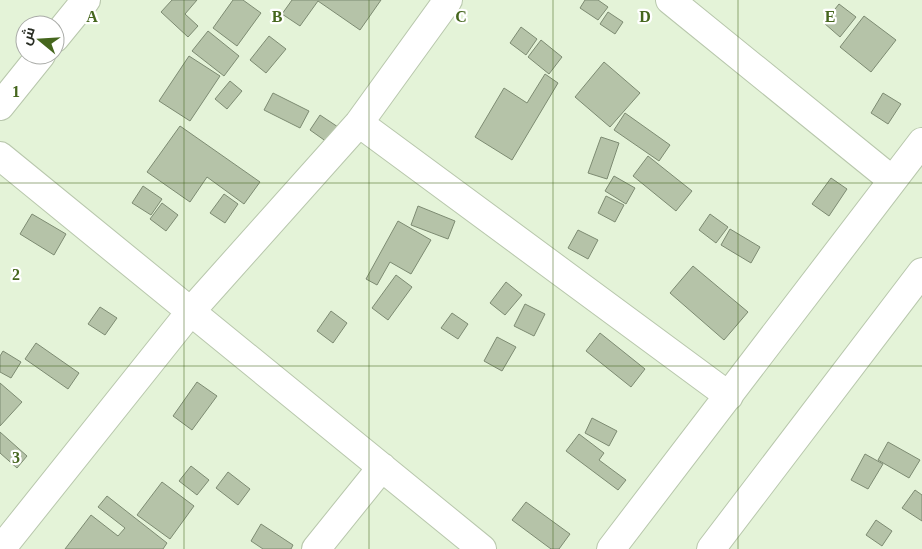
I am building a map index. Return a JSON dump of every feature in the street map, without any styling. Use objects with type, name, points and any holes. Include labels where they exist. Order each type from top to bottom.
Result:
[{"type":"street","points":[[65,26],[86,0]]},
{"type":"street","points":[[1,549],[191,312],[359,123],[448,0]]},
{"type":"street","points":[[670,0],[892,180]]},
{"type":"street","points":[[0,106],[33,65]]},
{"type":"street","points":[[359,123],[729,396]]},
{"type":"street","points":[[610,549],[922,142]]},
{"type":"street","points":[[0,156],[482,549]]},
{"type":"street","points":[[711,549],[922,272]]},
{"type":"street","points":[[316,549],[382,467]]},
{"type":"building","points":[[172,0],[197,0],[185,14],[198,26],[188,37],[161,12]]},
{"type":"building","points":[[233,0],[243,0],[261,13],[237,46],[213,28]]},
{"type":"building","points":[[292,0],[381,0],[360,30],[318,1],[300,26],[282,14]]},
{"type":"building","points":[[585,0],[598,0],[608,7],[598,20],[580,8]]},
{"type":"building","points":[[839,4],[856,17],[840,37],[824,23]]},
{"type":"building","points":[[608,12],[623,22],[615,34],[600,24]]},
{"type":"building","points":[[864,16],[896,40],[871,72],[840,47]]},
{"type":"building","points":[[521,27],[537,39],[526,55],[510,43]]},
{"type":"building","points":[[208,31],[239,56],[224,76],[192,51]]},
{"type":"building","points":[[269,36],[286,49],[266,73],[250,60]]},
{"type":"building","points":[[541,40],[562,57],[549,74],[528,57]]},
{"type":"building","points":[[189,56],[220,76],[190,121],[159,101]]},
{"type":"building","points":[[604,62],[640,93],[610,127],[575,97]]},
{"type":"building","points":[[545,74],[558,83],[512,160],[475,137],[504,88],[527,103]]},
{"type":"building","points":[[230,81],[242,91],[227,109],[215,99]]},
{"type":"building","points":[[273,93],[309,111],[300,128],[264,110]]},
{"type":"building","points":[[883,93],[901,104],[888,124],[871,113]]},
{"type":"building","points":[[625,113],[670,145],[659,161],[614,130]]},
{"type":"building","points":[[320,115],[338,127],[327,142],[310,130]]},
{"type":"building","points":[[180,126],[260,182],[244,204],[207,177],[190,202],[147,172]]},
{"type":"building","points":[[601,137],[619,143],[607,179],[588,173]]},
{"type":"building","points":[[648,156],[692,191],[676,211],[633,176]]},
{"type":"building","points":[[614,176],[635,188],[626,204],[605,191]]},
{"type":"building","points":[[831,178],[847,189],[829,216],[812,204]]},
{"type":"building","points":[[143,186],[162,199],[151,215],[132,203]]},
{"type":"building","points":[[224,194],[238,204],[225,223],[210,213]]},
{"type":"building","points":[[606,196],[624,205],[615,222],[598,213]]},
{"type":"building","points":[[162,203],[178,215],[166,231],[150,219]]},
{"type":"building","points":[[418,206],[455,221],[448,239],[411,225]]},
{"type":"building","points":[[32,214],[66,234],[54,255],[20,234]]},
{"type":"building","points":[[710,214],[728,227],[716,243],[699,230]]},
{"type":"building","points":[[398,221],[431,240],[411,274],[390,262],[377,285],[366,279]]},
{"type":"building","points":[[730,229],[760,247],[751,263],[721,245]]},
{"type":"building","points":[[578,230],[598,240],[588,259],[568,248]]},
{"type":"building","points":[[693,266],[748,312],[724,340],[670,293]]},
{"type":"building","points":[[396,275],[412,287],[388,320],[372,308]]},
{"type":"building","points":[[506,282],[522,295],[505,315],[490,303]]},
{"type":"building","points":[[525,304],[545,314],[534,336],[514,326]]},
{"type":"building","points":[[100,307],[117,318],[105,335],[88,324]]},
{"type":"building","points":[[331,311],[347,323],[333,343],[317,331]]},
{"type":"building","points":[[452,313],[468,324],[458,339],[441,328]]},
{"type":"building","points":[[600,333],[645,369],[631,387],[586,351]]},
{"type":"building","points":[[497,337],[516,347],[502,371],[484,361]]},
{"type":"building","points":[[36,343],[79,373],[68,389],[25,359]]},
{"type":"building","points":[[3,351],[21,362],[11,378],[0,372],[0,356]]},
{"type":"building","points":[[197,382],[217,396],[192,430],[173,416]]},
{"type":"building","points":[[0,383],[22,402],[0,426]]},
{"type":"building","points":[[592,418],[617,431],[609,446],[585,433]]},
{"type":"building","points":[[0,432],[27,456],[17,468],[0,453]]},
{"type":"building","points":[[579,434],[604,453],[599,460],[626,480],[618,490],[566,451]]},
{"type":"building","points":[[888,442],[920,460],[909,478],[878,460]]},
{"type":"building","points":[[865,454],[883,464],[868,489],[851,480]]},
{"type":"building","points":[[191,466],[209,480],[197,495],[179,481]]},
{"type":"building","points":[[228,472],[250,489],[238,505],[216,488]]},
{"type":"building","points":[[162,482],[194,506],[170,539],[137,515]]},
{"type":"building","points":[[915,490],[922,495],[922,521],[902,508]]},
{"type":"building","points":[[107,496],[167,543],[163,549],[65,549],[91,515],[118,536],[125,528],[98,507]]},
{"type":"building","points":[[526,502],[570,534],[559,549],[551,549],[512,520]]},
{"type":"building","points":[[876,520],[892,531],[882,546],[866,535]]},
{"type":"building","points":[[261,524],[293,545],[291,549],[263,549],[251,541]]}]
